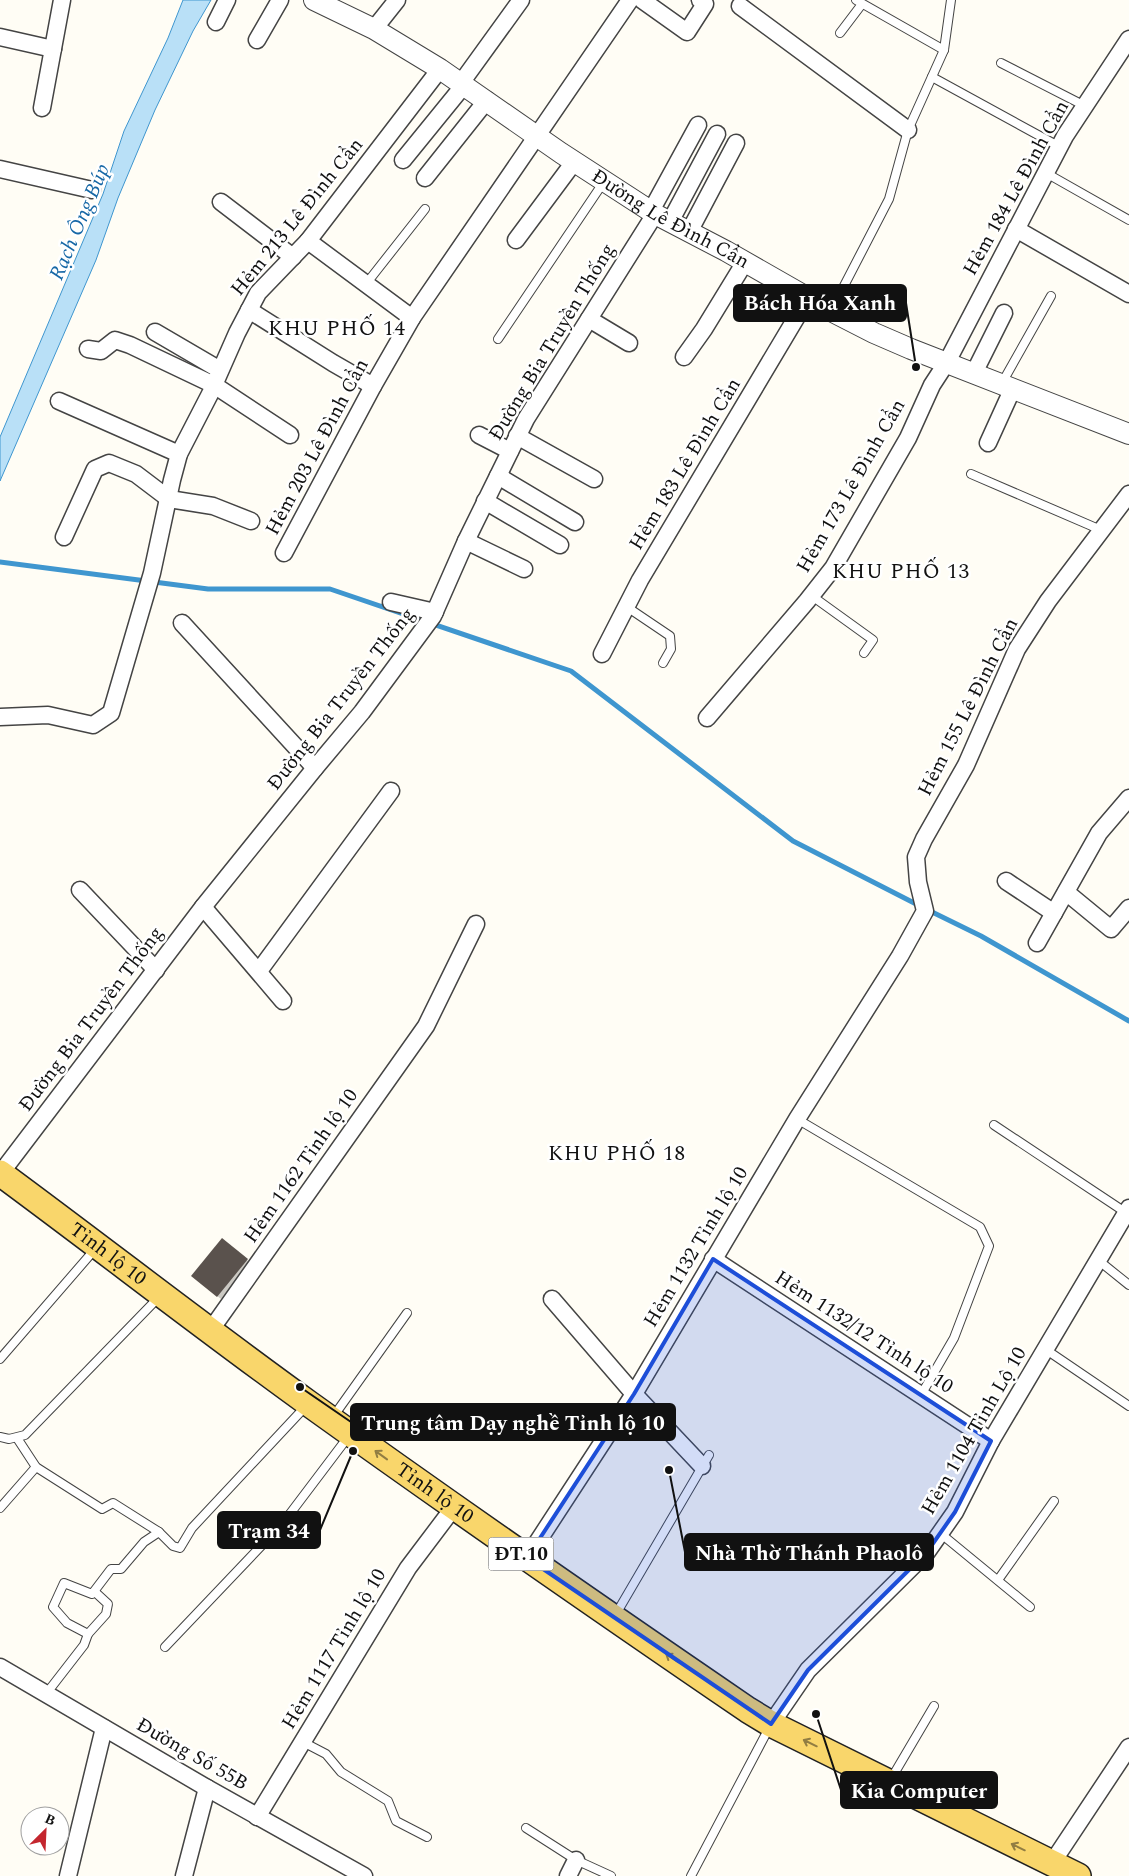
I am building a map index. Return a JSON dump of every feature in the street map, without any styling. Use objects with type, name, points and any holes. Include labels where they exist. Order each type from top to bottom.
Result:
[{"type":"main road","name":"Tỉnh lộ 10","points":[[0,1173],[210,1331],[341,1426],[527,1558],[748,1710],[772,1724],[1078,1876]]},
{"type":"street","points":[[42,108],[62,0]]},
{"type":"street","points":[[216,22],[227,0]]},
{"type":"street","points":[[257,40],[280,0]]},
{"type":"street","name":"Đường Lê Đình Cẩn","points":[[314,0],[374,29],[440,69],[574,162],[659,216],[831,311],[881,336],[1129,434]]},
{"type":"street","points":[[374,29],[397,0]]},
{"type":"street","points":[[403,160],[462,84],[521,0]]},
{"type":"street","name":"Hẻm 203 Lê Đình Cẩn","points":[[284,553],[373,386],[412,318],[630,0]]},
{"type":"street","points":[[642,0],[687,32],[704,1]]},
{"type":"street","points":[[740,6],[908,130]]},
{"type":"street","points":[[0,37],[53,48]]},
{"type":"street","name":"Hẻm 184 Lê Đình Cẩn","points":[[947,362],[1060,147],[1085,106],[1121,58],[1129,39]]},
{"type":"street","name":"Hẻm 213 Lê Đình Cẩn","points":[[0,717],[48,714],[93,725],[111,713],[152,573],[172,480],[180,454],[237,333],[258,293],[308,241],[440,69]]},
{"type":"street","points":[[425,178],[486,100]]},
{"type":"street","points":[[659,216],[698,125]]},
{"type":"street","points":[[659,216],[717,134]]},
{"type":"street","points":[[689,232],[736,144]]},
{"type":"street","points":[[516,240],[574,162]]},
{"type":"street","points":[[0,169],[92,190]]},
{"type":"street","points":[[221,202],[293,257]]},
{"type":"street","name":"Đường Bia Truyền Thống","points":[[0,1173],[203,907],[362,712],[434,614],[466,541],[526,419],[589,319],[659,216]]},
{"type":"street","points":[[1016,229],[1129,294]]},
{"type":"street","points":[[308,241],[412,318]]},
{"type":"street","points":[[684,357],[704,329],[744,262]]},
{"type":"street","name":"Hẻm 183 Lê Đình Cẩn","points":[[602,654],[640,580],[808,298]]},
{"type":"street","points":[[249,310],[373,386]]},
{"type":"street","points":[[974,373],[1004,313]]},
{"type":"street","points":[[589,319],[629,343]]},
{"type":"street","points":[[155,332],[217,377],[290,435]]},
{"type":"street","points":[[88,349],[101,351],[114,340],[217,377]]},
{"type":"street","name":"Hẻm 173 Lê Đình Cẩn","points":[[707,718],[812,596],[833,568],[908,438],[932,385],[947,362]]},
{"type":"street","points":[[988,443],[1007,386]]},
{"type":"street","points":[[59,401],[180,454]]},
{"type":"street","points":[[479,435],[510,451]]},
{"type":"street","points":[[517,436],[594,479]]},
{"type":"street","points":[[64,537],[95,469],[109,463],[136,474],[169,499],[213,506],[251,521]]},
{"type":"street","points":[[498,476],[576,522]]},
{"type":"street","name":"Hẻm 155 Lê Đình Cẩn","points":[[900,956],[925,911],[918,882],[916,858],[924,839],[966,765],[1017,649],[1048,601],[1129,494]]},
{"type":"street","points":[[485,501],[560,545]]},
{"type":"street","points":[[466,541],[524,569]]},
{"type":"street","points":[[391,602],[434,614]]},
{"type":"street","points":[[182,623],[315,768]]},
{"type":"street","points":[[259,971],[391,791]]},
{"type":"street","points":[[1037,943],[1099,833],[1129,798]]},
{"type":"street","points":[[1006,881],[1054,913]]},
{"type":"street","points":[[80,890],[156,970]]},
{"type":"street","points":[[1066,892],[1110,929],[1129,908]]},
{"type":"street","points":[[203,907],[284,1001]]},
{"type":"street","name":"Hẻm 1162 Tỉnh lộ 10","points":[[210,1331],[426,1026],[476,924]]},
{"type":"street","name":"Hẻm 1132 Tỉnh lộ 10","points":[[527,1558],[634,1394],[797,1120],[900,956]]},
{"type":"street","name":"Hẻm 1104 Tỉnh Lộ 10","points":[[772,1724],[808,1670],[927,1552],[955,1512],[991,1440],[1127,1210]]},
{"type":"street","name":"Hẻm 1132/12 Tỉnh lộ 10","points":[[713,1259],[991,1440]]},
{"type":"street","points":[[552,1299],[634,1394],[705,1460]]},
{"type":"street","name":"Hẻm 1117 Tỉnh lộ 10","points":[[257,1817],[408,1568],[454,1507]]},
{"type":"street","name":"Đường Số 55B","points":[[0,1667],[257,1817],[364,1876]]},
{"type":"street","points":[[68,1876],[104,1728]]},
{"type":"street","points":[[1052,1864],[1129,1747]]},
{"type":"street","points":[[184,1876],[207,1788]]},
{"type":"street","points":[[568,1876],[576,1860]]},
{"type":"lane","points":[[831,311],[889,199],[908,130],[944,50],[951,0]]},
{"type":"lane","points":[[840,33],[859,2],[944,50]]},
{"type":"lane","points":[[1001,62],[1085,106]]},
{"type":"lane","points":[[932,76],[1060,147]]},
{"type":"lane","points":[[1046,173],[1129,220]]},
{"type":"lane","points":[[498,339],[604,181]]},
{"type":"lane","points":[[366,284],[425,209]]},
{"type":"lane","points":[[1007,386],[1051,296]]},
{"type":"lane","points":[[971,474],[1101,530]]},
{"type":"lane","points":[[812,596],[873,640],[864,653]]},
{"type":"lane","points":[[627,606],[644,616],[670,636],[671,649],[663,663]]},
{"type":"lane","points":[[797,1120],[980,1226],[989,1246],[954,1338],[921,1395]]},
{"type":"lane","points":[[994,1125],[1127,1210]]},
{"type":"lane","points":[[0,1359],[98,1246]]},
{"type":"lane","points":[[1098,1260],[1129,1285]]},
{"type":"lane","points":[[0,1437],[17,1438],[25,1436],[161,1294]]},
{"type":"lane","points":[[165,1647],[283,1523],[407,1313]]},
{"type":"lane","points":[[1045,1349],[1129,1406]]},
{"type":"lane","points":[[17,1438],[36,1467],[102,1509],[113,1503],[159,1532],[173,1546],[180,1548],[192,1528],[309,1403]]},
{"type":"lane","points":[[613,1618],[705,1460]]},
{"type":"lane","points":[[0,1508],[36,1467]]},
{"type":"lane","points":[[998,1580],[1054,1502]]},
{"type":"lane","points":[[88,1634],[67,1623],[52,1607],[64,1584],[92,1594],[111,1569],[121,1569],[144,1542],[159,1532]]},
{"type":"lane","points":[[940,1533],[1030,1607]]},
{"type":"lane","points":[[46,1694],[84,1646],[88,1634],[106,1614],[108,1604],[95,1592]]},
{"type":"lane","points":[[889,1782],[934,1706]]},
{"type":"lane","points":[[691,1876],[772,1724]]},
{"type":"lane","points":[[304,1742],[326,1754],[341,1772],[388,1800],[396,1821],[427,1837]]},
{"type":"lane","points":[[526,1828],[576,1860],[611,1876]]},
{"type":"highlighted area","points":[[713,1259],[991,1441],[955,1512],[927,1552],[808,1670],[771,1724],[527,1558],[634,1394]]},
{"type":"water","name":"Rạch Ông Búp","points":[[183,0],[211,0],[193,31],[155,110],[118,198],[96,260],[0,481],[0,437],[103,194],[124,131],[168,38]]},
{"type":"building","points":[[222,1238],[248,1259],[217,1297],[191,1276]]},
{"type":"waterway","points":[[0,562],[208,589],[330,589],[571,671],[793,841],[920,906]]},
{"type":"waterway","points":[[928,910],[981,936],[1129,1021]]},
{"type":"place","name":"Bách Hóa Xanh","points":[[916,367]]},
{"type":"place","name":"Trung tâm Dạy nghề Tỉnh lộ 10","points":[[300,1387]]},
{"type":"place","name":"Trạm 34","points":[[353,1451]]},
{"type":"place","name":"Nhà Thờ Thánh Phaolô","points":[[669,1470]]},
{"type":"place","name":"Kia Computer","points":[[816,1714]]},
{"type":"district","name":"KHU PHỐ 14","points":[[337,329]]},
{"type":"district","name":"KHU PHỐ 13","points":[[901,572]]},
{"type":"district","name":"KHU PHỐ 18","points":[[617,1154]]}]
